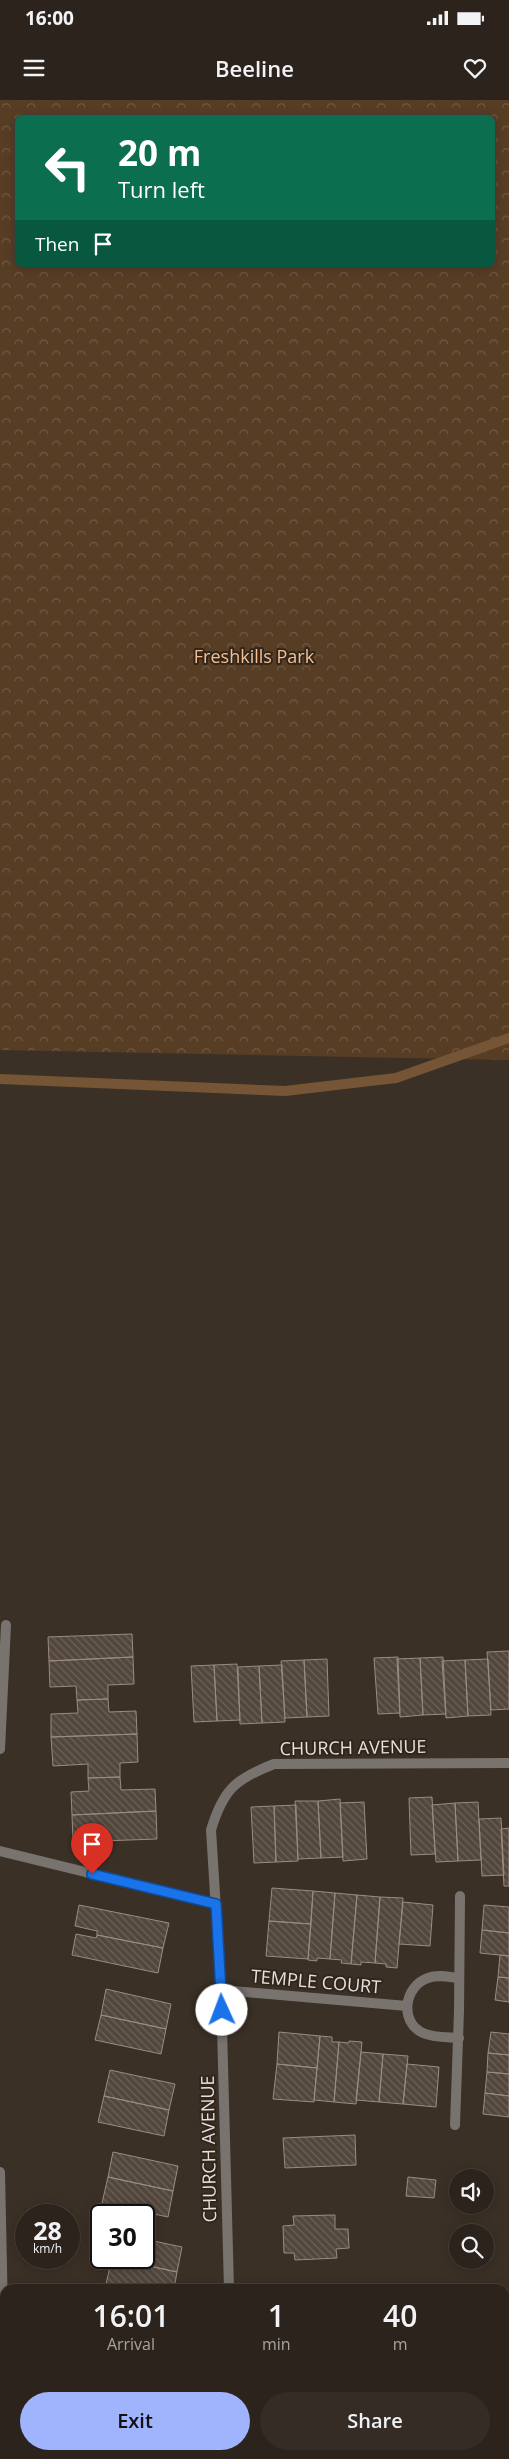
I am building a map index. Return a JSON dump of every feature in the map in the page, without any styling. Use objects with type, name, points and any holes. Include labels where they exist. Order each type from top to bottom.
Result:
[{"type":"street","points":[[0,1749],[6,1625]]},
{"type":"street","name":"CHURCH AVENUE","points":[[229,2284],[221,1990],[211,1830],[218,1806],[230,1788],[252,1772],[274,1764],[509,1763]]},
{"type":"street","points":[[0,1851],[216,1904]]},
{"type":"street","points":[[455,2125],[459,2038],[460,1896]]},
{"type":"street","points":[[459,2038],[422,2033],[410,2021],[407,2006],[412,1991],[427,1978],[437,1976],[460,1978]]},
{"type":"street","name":"TEMPLE COURT","points":[[221,1990],[407,2006]]},
{"type":"street","points":[[0,2172],[2,2284]]},
{"type":"green space","name":"Freshkills Park","points":[[0,100],[509,100],[509,1060],[0,1050]]},
{"type":"building","points":[[132,1634],[133,1657],[49,1661],[48,1637]]},
{"type":"building","points":[[509,1651],[509,1709],[491,1710],[487,1652]]},
{"type":"building","points":[[133,1657],[134,1684],[108,1685],[108,1699],[77,1700],[76,1686],[50,1687],[49,1661]]},
{"type":"building","points":[[398,1657],[400,1713],[378,1714],[374,1658]]},
{"type":"building","points":[[443,1657],[446,1714],[423,1715],[420,1658]]},
{"type":"building","points":[[420,1658],[423,1715],[400,1717],[397,1659]]},
{"type":"building","points":[[327,1659],[329,1716],[307,1717],[304,1660]]},
{"type":"building","points":[[488,1659],[491,1715],[468,1716],[465,1660]]},
{"type":"building","points":[[304,1660],[307,1717],[285,1718],[281,1661]]},
{"type":"building","points":[[465,1660],[468,1716],[446,1718],[442,1661]]},
{"type":"building","points":[[237,1664],[240,1720],[217,1721],[214,1665]]},
{"type":"building","points":[[214,1665],[217,1721],[194,1722],[191,1666]]},
{"type":"building","points":[[282,1665],[285,1722],[262,1723],[259,1666]]},
{"type":"building","points":[[259,1666],[262,1723],[240,1724],[238,1667]]},
{"type":"building","points":[[108,1699],[109,1712],[136,1711],[137,1734],[51,1737],[51,1714],[78,1713],[77,1700]]},
{"type":"building","points":[[137,1734],[138,1762],[120,1763],[120,1777],[88,1778],[88,1764],[53,1766],[51,1737]]},
{"type":"building","points":[[120,1777],[121,1790],[155,1789],[156,1811],[72,1815],[71,1792],[89,1791],[88,1778]]},
{"type":"building","points":[[432,1797],[435,1854],[411,1855],[409,1798]]},
{"type":"building","points":[[340,1799],[343,1857],[321,1858],[318,1801]]},
{"type":"building","points":[[295,1801],[318,1801],[321,1858],[298,1859]]},
{"type":"building","points":[[364,1802],[367,1859],[343,1861],[340,1803]]},
{"type":"building","points":[[478,1802],[481,1860],[458,1861],[455,1803]]},
{"type":"building","points":[[455,1803],[458,1861],[436,1862],[432,1805]]},
{"type":"building","points":[[296,1805],[298,1861],[276,1862],[274,1806]]},
{"type":"building","points":[[274,1806],[276,1862],[254,1863],[251,1807]]},
{"type":"building","points":[[156,1811],[157,1839],[73,1842],[72,1815]]},
{"type":"building","points":[[501,1818],[504,1875],[482,1876],[479,1819]]},
{"type":"building","points":[[509,1828],[509,1886],[504,1886],[501,1829]]},
{"type":"building","points":[[272,1888],[313,1891],[311,1924],[269,1921]]},
{"type":"building","points":[[313,1891],[335,1893],[330,1959],[317,1958],[317,1961],[308,1960]]},
{"type":"building","points":[[335,1893],[357,1895],[351,1964],[341,1963],[342,1960],[330,1959]]},
{"type":"building","points":[[357,1895],[380,1897],[375,1963],[361,1962],[361,1965],[351,1964]]},
{"type":"building","points":[[380,1897],[403,1898],[397,1968],[375,1963]]},
{"type":"building","points":[[403,1902],[433,1905],[430,1946],[399,1944]]},
{"type":"building","points":[[79,1905],[169,1923],[163,1948],[97,1935],[97,1931],[75,1926]]},
{"type":"building","points":[[484,1905],[509,1907],[509,1933],[482,1930]]},
{"type":"building","points":[[269,1921],[311,1924],[308,1959],[266,1956]]},
{"type":"building","points":[[482,1930],[509,1933],[509,1956],[480,1953]]},
{"type":"building","points":[[76,1934],[96,1938],[97,1935],[163,1948],[158,1973],[72,1955]]},
{"type":"building","points":[[500,1955],[509,1956],[509,1978],[498,1977]]},
{"type":"building","points":[[498,1977],[509,1978],[509,2002],[495,2000]]},
{"type":"building","points":[[106,1989],[171,2004],[166,2029],[101,2015]]},
{"type":"building","points":[[101,2015],[166,2029],[161,2054],[95,2040]]},
{"type":"building","points":[[279,2032],[320,2036],[317,2068],[277,2064]]},
{"type":"building","points":[[491,2032],[509,2034],[509,2055],[488,2053]]},
{"type":"building","points":[[320,2036],[332,2037],[332,2042],[339,2042],[334,2102],[314,2100]]},
{"type":"building","points":[[349,2041],[362,2042],[356,2104],[334,2102],[339,2042],[349,2043]]},
{"type":"building","points":[[361,2052],[383,2054],[379,2102],[356,2100]]},
{"type":"building","points":[[488,2053],[509,2055],[509,2074],[487,2072]]},
{"type":"building","points":[[383,2054],[408,2056],[403,2104],[379,2102]]},
{"type":"building","points":[[277,2064],[317,2068],[314,2102],[273,2099]]},
{"type":"building","points":[[407,2064],[439,2067],[436,2107],[403,2104]]},
{"type":"building","points":[[110,2070],[175,2084],[169,2110],[104,2096]]},
{"type":"building","points":[[487,2072],[509,2074],[509,2096],[485,2093]]},
{"type":"building","points":[[485,2093],[509,2096],[509,2117],[483,2114]]},
{"type":"building","points":[[104,2096],[169,2110],[164,2136],[98,2122]]},
{"type":"building","points":[[355,2135],[356,2165],[285,2168],[283,2138]]},
{"type":"building","points":[[113,2152],[178,2166],[173,2191],[108,2177]]},
{"type":"building","points":[[108,2177],[173,2191],[168,2217],[155,2214],[155,2204],[102,2203]]},
{"type":"building","points":[[408,2177],[436,2180],[434,2198],[406,2196]]},
{"type":"building","points":[[335,2215],[335,2229],[348,2229],[349,2248],[336,2249],[337,2258],[295,2260],[294,2253],[284,2253],[283,2226],[294,2225],[293,2216]]},
{"type":"building","points":[[155,2241],[182,2247],[177,2272],[155,2267]]},
{"type":"building","points":[[155,2267],[177,2272],[175,2284],[106,2284],[109,2269],[155,2269]]},
{"type":"waterway","points":[[0,1079],[285,1091],[396,1078],[509,1038]]},
{"type":"route","points":[[92,1874],[216,1904],[222,2010]]}]
